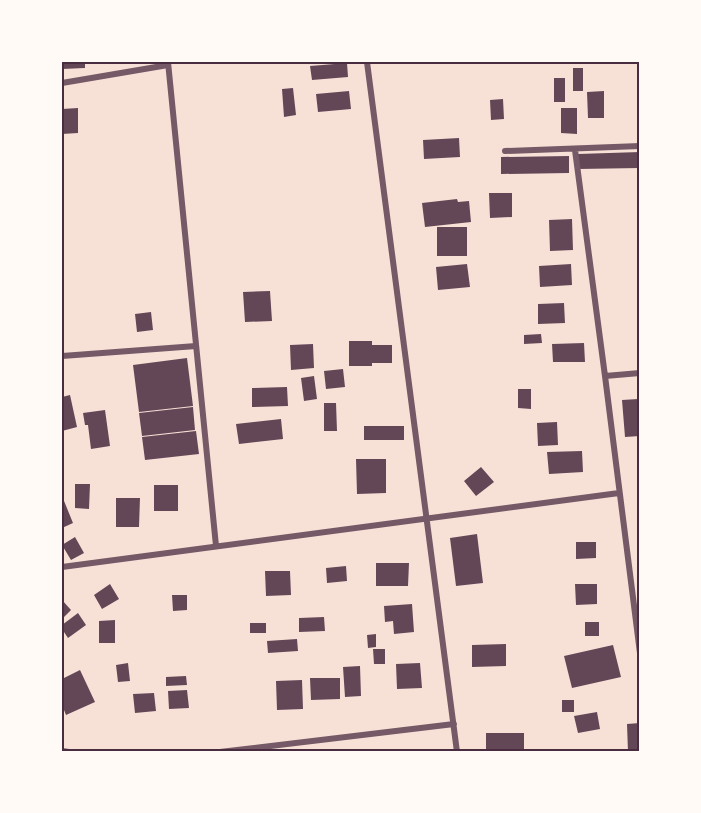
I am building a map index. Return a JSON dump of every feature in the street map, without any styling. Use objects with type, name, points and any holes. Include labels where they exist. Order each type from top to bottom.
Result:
[{"type":"street","points":[[367,62],[457,752]]},
{"type":"street","points":[[62,82],[168,63],[216,546]]},
{"type":"street","points":[[505,151],[639,147]]},
{"type":"street","points":[[574,150],[605,376],[639,654]]},
{"type":"street","points":[[62,356],[196,346]]},
{"type":"street","points":[[605,376],[639,373]]},
{"type":"street","points":[[62,567],[619,493]]},
{"type":"street","points":[[220,752],[453,724]]},
{"type":"street","points":[[62,751],[69,752]]},
{"type":"building","points":[[62,62],[85,62],[85,68],[62,69]]},
{"type":"building","points":[[347,63],[348,77],[312,80],[310,66]]},
{"type":"building","points":[[573,68],[583,68],[583,91],[573,91]]},
{"type":"building","points":[[554,78],[565,78],[565,102],[554,102]]},
{"type":"building","points":[[293,88],[296,115],[284,117],[282,89]]},
{"type":"building","points":[[349,91],[351,109],[318,112],[316,94]]},
{"type":"building","points":[[604,91],[604,118],[588,118],[587,92]]},
{"type":"building","points":[[503,99],[504,119],[491,120],[490,100]]},
{"type":"building","points":[[78,108],[78,133],[62,134],[62,109]]},
{"type":"building","points":[[561,108],[577,108],[577,134],[561,133]]},
{"type":"building","points":[[459,138],[460,157],[424,159],[423,140]]},
{"type":"building","points":[[640,152],[640,168],[578,169],[578,154]]},
{"type":"building","points":[[569,156],[569,173],[501,174],[501,157]]},
{"type":"building","points":[[489,193],[512,193],[512,217],[490,218]]},
{"type":"building","points":[[457,199],[458,202],[469,201],[471,222],[425,227],[422,203]]},
{"type":"building","points":[[572,219],[573,250],[550,251],[549,220]]},
{"type":"building","points":[[437,227],[467,227],[467,256],[437,256]]},
{"type":"building","points":[[467,264],[470,287],[438,290],[436,267]]},
{"type":"building","points":[[571,264],[572,285],[540,287],[539,266]]},
{"type":"building","points":[[270,291],[272,321],[245,322],[243,292]]},
{"type":"building","points":[[564,303],[565,323],[538,324],[538,304]]},
{"type":"building","points":[[151,312],[153,330],[137,332],[135,314]]},
{"type":"building","points":[[541,334],[542,343],[524,344],[524,335]]},
{"type":"building","points":[[349,341],[372,341],[372,345],[392,345],[392,363],[349,366]]},
{"type":"building","points":[[584,343],[585,362],[553,362],[552,344]]},
{"type":"building","points":[[313,344],[314,368],[291,370],[290,345]]},
{"type":"building","points":[[187,358],[193,406],[139,412],[133,365]]},
{"type":"building","points":[[343,369],[345,387],[326,389],[324,371]]},
{"type":"building","points":[[314,376],[317,399],[304,401],[301,378]]},
{"type":"building","points":[[287,387],[288,406],[252,407],[252,388]]},
{"type":"building","points":[[518,389],[531,389],[531,409],[518,408]]},
{"type":"building","points":[[70,395],[77,427],[62,431],[62,397]]},
{"type":"building","points":[[638,399],[640,436],[625,437],[622,400]]},
{"type":"building","points":[[324,403],[336,403],[337,431],[324,431]]},
{"type":"building","points":[[193,407],[195,430],[142,436],[139,413]]},
{"type":"building","points":[[105,410],[110,446],[91,449],[88,425],[85,425],[83,413]]},
{"type":"building","points":[[281,419],[283,439],[239,444],[236,424]]},
{"type":"building","points":[[557,422],[558,445],[538,446],[537,423]]},
{"type":"building","points":[[364,426],[404,426],[404,440],[364,440]]},
{"type":"building","points":[[196,431],[199,454],[145,460],[142,437]]},
{"type":"building","points":[[582,451],[583,472],[549,474],[547,452]]},
{"type":"building","points":[[356,459],[386,459],[386,493],[357,494]]},
{"type":"building","points":[[481,467],[494,482],[476,496],[464,481]]},
{"type":"building","points":[[75,484],[90,484],[89,509],[75,508]]},
{"type":"building","points":[[154,485],[178,485],[178,511],[154,511]]},
{"type":"building","points":[[62,496],[73,523],[62,528]]},
{"type":"building","points":[[116,498],[140,498],[139,527],[116,527]]},
{"type":"building","points":[[477,534],[483,583],[456,586],[450,538]]},
{"type":"building","points":[[75,537],[84,553],[71,560],[62,545]]},
{"type":"building","points":[[576,542],[596,542],[596,558],[576,559]]},
{"type":"building","points":[[376,563],[409,563],[408,586],[376,586]]},
{"type":"building","points":[[346,566],[347,581],[327,583],[326,568]]},
{"type":"building","points":[[265,571],[290,571],[291,595],[266,596]]},
{"type":"building","points":[[110,584],[119,599],[102,609],[94,595]]},
{"type":"building","points":[[575,584],[597,584],[597,604],[576,605]]},
{"type":"building","points":[[172,595],[187,595],[187,610],[173,611]]},
{"type":"building","points":[[62,600],[71,610],[62,619]]},
{"type":"building","points":[[412,604],[414,632],[394,634],[393,621],[385,622],[384,606]]},
{"type":"building","points":[[78,613],[86,625],[68,638],[62,625]]},
{"type":"building","points":[[324,617],[325,631],[299,632],[299,618]]},
{"type":"building","points":[[115,620],[115,643],[99,643],[99,621]]},
{"type":"building","points":[[585,622],[599,622],[599,636],[585,636]]},
{"type":"building","points":[[250,623],[266,623],[266,633],[250,633]]},
{"type":"building","points":[[376,634],[376,647],[368,648],[367,635]]},
{"type":"building","points":[[297,639],[298,651],[268,653],[267,641]]},
{"type":"building","points":[[506,644],[506,666],[472,667],[472,645]]},
{"type":"building","points":[[613,645],[621,677],[572,688],[564,656]]},
{"type":"building","points":[[373,649],[385,649],[385,664],[374,664]]},
{"type":"building","points":[[128,663],[130,681],[118,682],[116,665]]},
{"type":"building","points":[[420,663],[422,688],[397,689],[396,664]]},
{"type":"building","points":[[360,666],[361,696],[345,697],[343,667]]},
{"type":"building","points":[[80,670],[95,702],[66,715],[62,705],[62,679]]},
{"type":"building","points":[[186,676],[187,685],[166,686],[166,677]]},
{"type":"building","points":[[310,678],[340,678],[340,699],[311,700]]},
{"type":"building","points":[[302,680],[303,709],[277,710],[276,681]]},
{"type":"building","points":[[187,690],[189,708],[169,709],[168,691]]},
{"type":"building","points":[[154,693],[156,711],[135,713],[133,694]]},
{"type":"building","points":[[562,700],[574,700],[574,712],[562,712]]},
{"type":"building","points":[[597,712],[600,729],[578,733],[574,716]]},
{"type":"building","points":[[640,723],[640,752],[628,752],[627,724]]},
{"type":"building","points":[[486,733],[524,733],[524,752],[486,752]]}]
